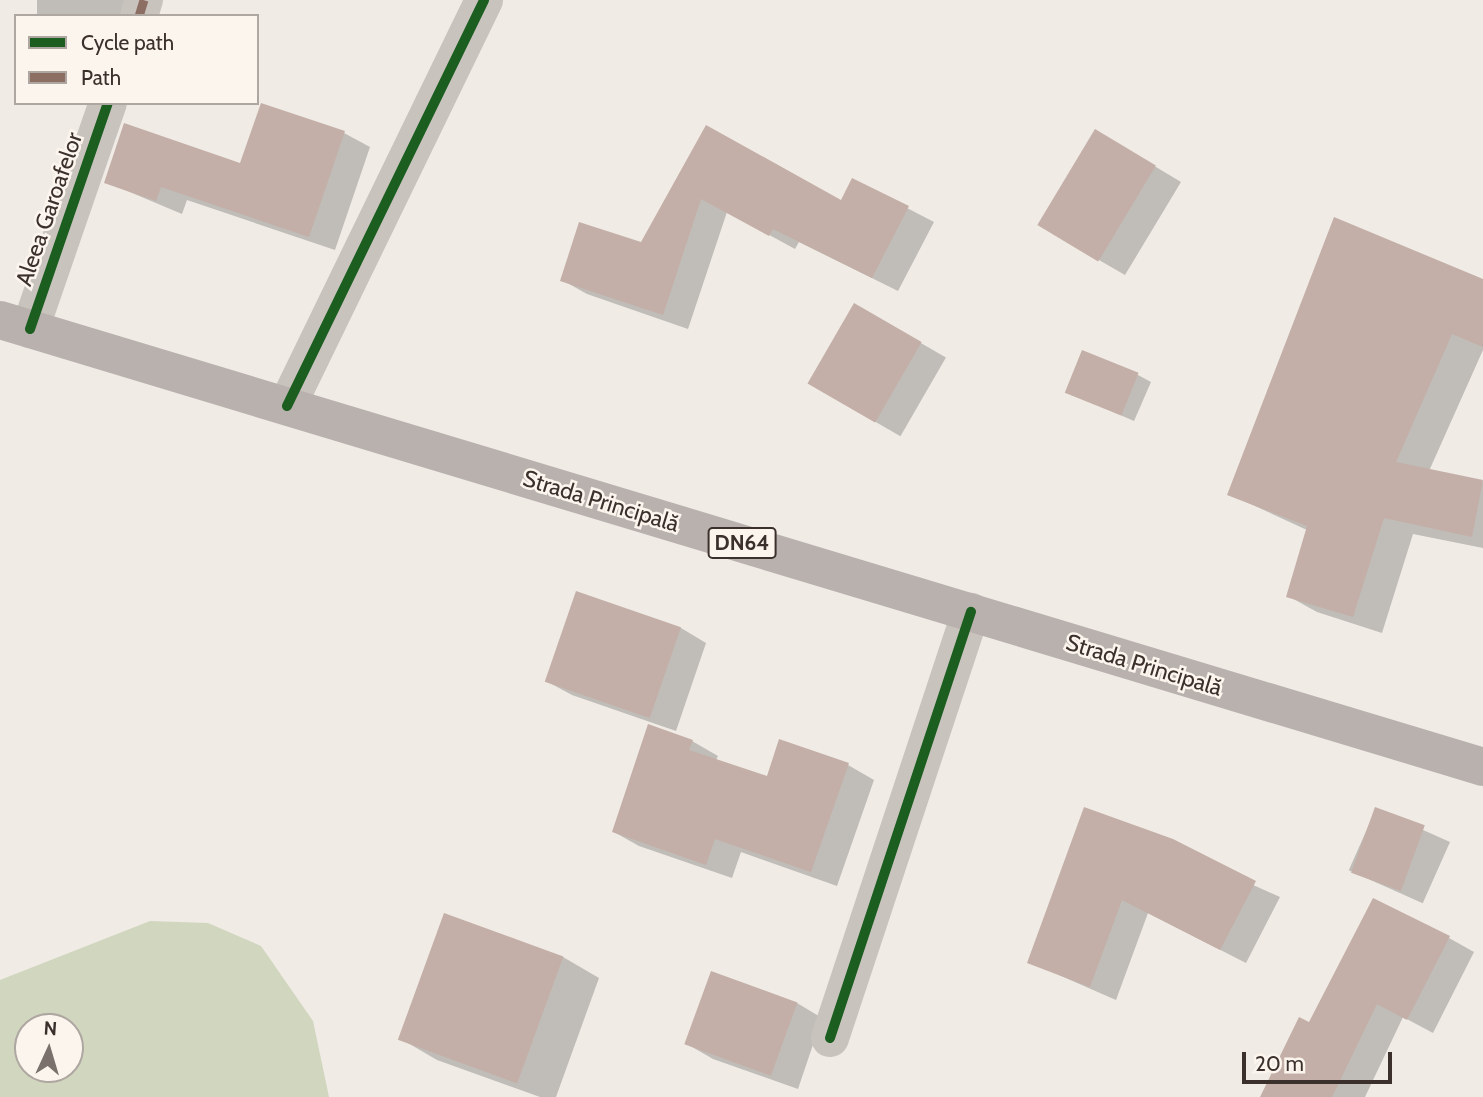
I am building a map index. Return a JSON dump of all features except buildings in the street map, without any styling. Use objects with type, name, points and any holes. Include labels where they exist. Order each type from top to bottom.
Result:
[{"type":"main road","name":"Strada Principală","points":[[15,325],[1483,767]]},
{"type":"street","points":[[287,406],[485,0]]},
{"type":"street","name":"Aleea Garoafelor","points":[[15,325],[107,105]]},
{"type":"street","points":[[830,1038],[971,612]]},
{"type":"green space","points":[[150,921],[208,923],[261,946],[313,1021],[329,1097],[0,1097],[0,980]]},
{"type":"marked path","points":[[140,14],[144,0]]},
{"type":"cycle path","points":[[287,406],[484,0]]},
{"type":"cycle path","points":[[30,329],[107,105]]},
{"type":"cycle path","points":[[830,1038],[971,612]]}]
